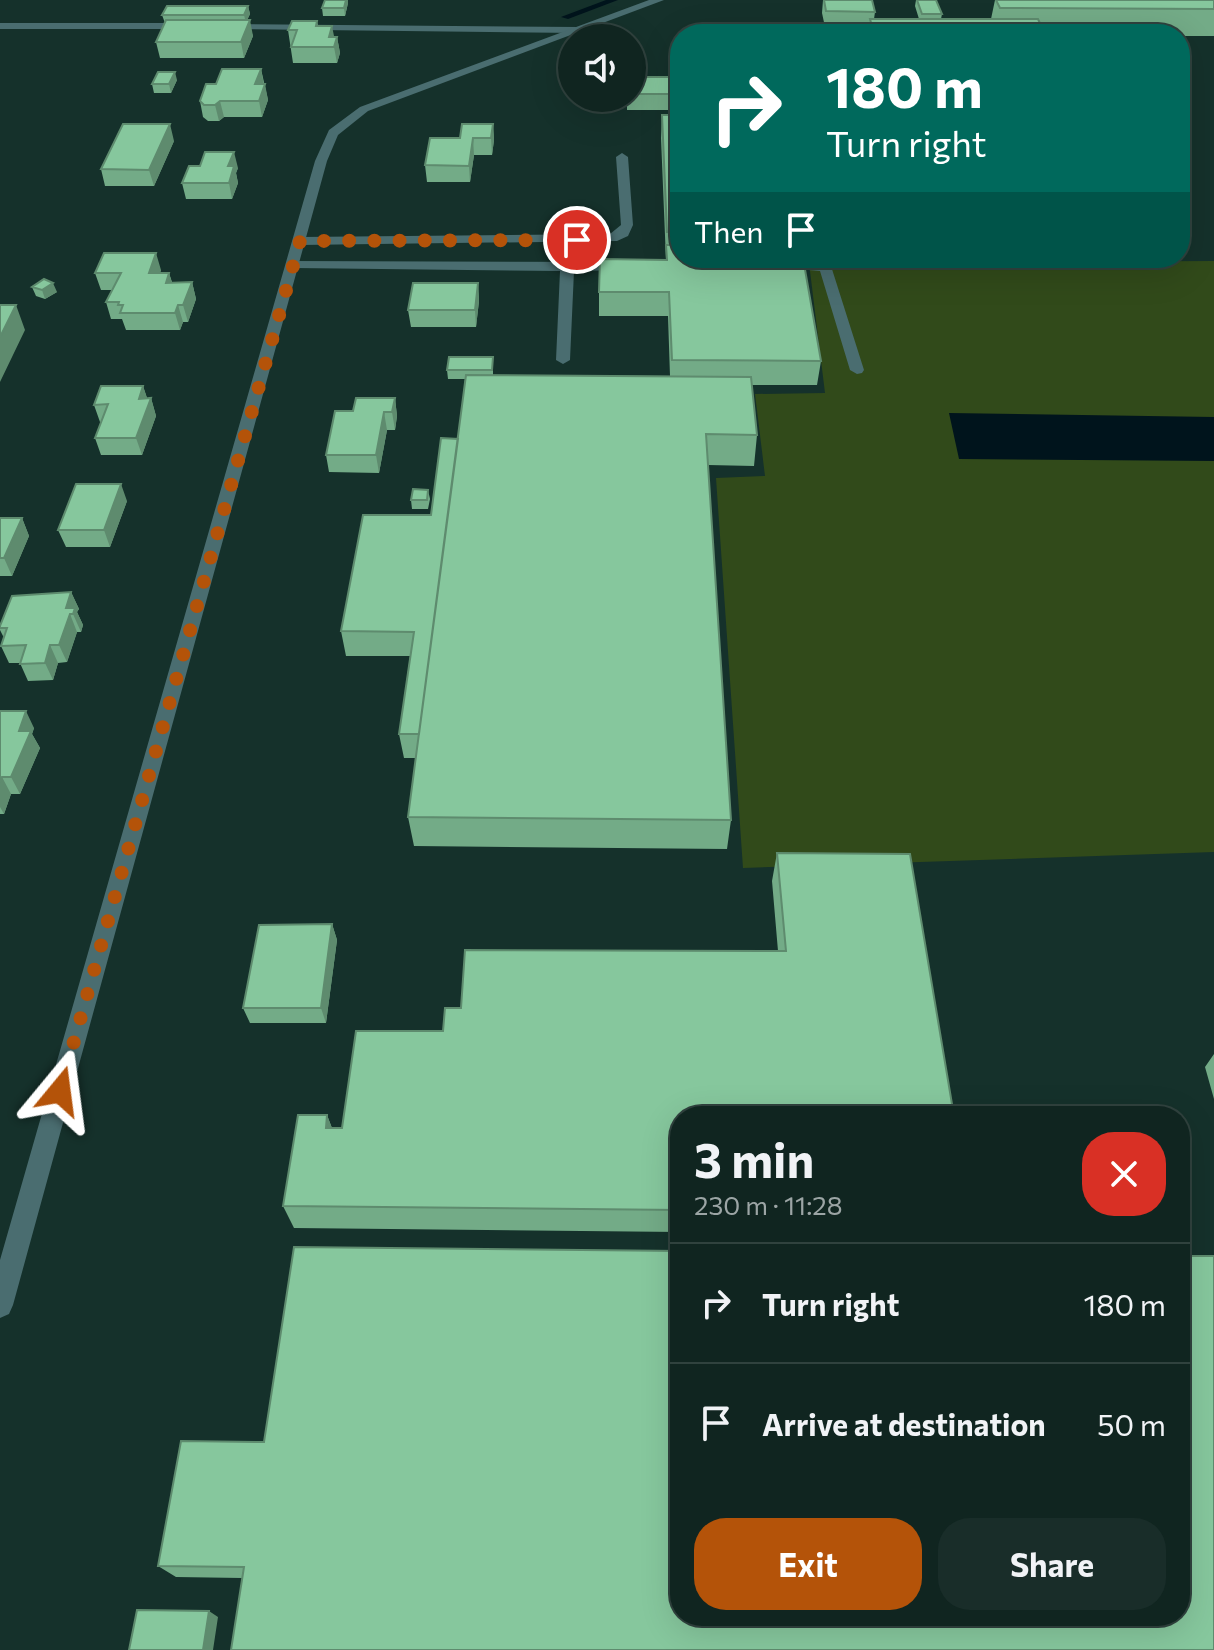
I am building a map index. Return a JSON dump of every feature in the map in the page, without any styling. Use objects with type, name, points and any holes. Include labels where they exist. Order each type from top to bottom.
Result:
[{"type":"street","points":[[595,24],[659,0]]},
{"type":"street","points":[[0,26],[197,26]]},
{"type":"street","points":[[212,26],[558,30]]},
{"type":"street","points":[[0,1305],[321,161],[333,133],[364,109],[558,37]]},
{"type":"street","points":[[300,241],[612,238],[623,233],[627,225],[622,157]]},
{"type":"street","points":[[294,264],[645,266]]},
{"type":"street","points":[[563,360],[567,267]]},
{"type":"street","points":[[823,268],[826,269],[857,370]]},
{"type":"green space","points":[[1190,261],[1214,261],[1214,852],[743,868],[716,478],[765,476],[755,394],[825,393],[810,268],[1190,268]]},
{"type":"water","points":[[949,413],[1214,417],[1214,461],[959,459]]},
{"type":"building","points":[[325,0],[346,0],[344,8],[322,8]]},
{"type":"building","points":[[824,0],[872,0],[875,12],[826,11]]},
{"type":"building","points":[[917,0],[936,0],[942,14],[922,14]]},
{"type":"building","points":[[996,0],[1214,0],[1214,9],[1000,8]]},
{"type":"building","points":[[167,6],[248,6],[244,15],[162,15]]},
{"type":"building","points":[[870,19],[1038,19],[1040,24],[871,24]]},
{"type":"building","points":[[166,20],[250,20],[241,42],[156,42]]},
{"type":"building","points":[[292,21],[317,21],[316,26],[332,26],[329,37],[337,37],[334,47],[291,47],[297,30],[288,30]]},
{"type":"building","points":[[222,69],[261,69],[255,84],[265,84],[259,101],[220,101],[215,105],[204,105],[200,101],[206,84],[216,84]]},
{"type":"building","points":[[158,72],[175,72],[169,84],[152,84]]},
{"type":"building","points":[[646,77],[670,77],[670,94],[646,94]]},
{"type":"building","points":[[662,115],[670,115],[670,232],[667,232]]},
{"type":"building","points":[[123,124],[170,124],[149,170],[101,169]]},
{"type":"building","points":[[462,124],[493,124],[491,138],[473,138],[469,166],[425,165],[430,138],[460,138]]},
{"type":"building","points":[[205,152],[234,152],[228,166],[234,166],[229,183],[182,183],[189,166],[200,166]]},
{"type":"building","points":[[666,245],[670,245],[670,268],[805,268],[821,361],[672,360],[669,292],[599,292],[600,259],[667,260]]},
{"type":"building","points":[[104,253],[156,253],[149,273],[169,273],[166,283],[192,282],[183,305],[178,305],[175,313],[120,313],[123,305],[106,302],[121,273],[95,273]]},
{"type":"building","points":[[44,279],[53,283],[42,290],[32,287]]},
{"type":"building","points":[[413,283],[478,283],[475,310],[408,310]]},
{"type":"building","points":[[0,305],[16,305],[0,337]]},
{"type":"building","points":[[449,357],[493,357],[492,370],[447,370]]},
{"type":"building","points":[[466,375],[751,377],[757,435],[706,434],[731,820],[408,817]]},
{"type":"building","points":[[101,386],[143,386],[139,399],[151,398],[136,438],[95,438],[108,404],[94,405]]},
{"type":"building","points":[[356,398],[395,398],[392,412],[384,412],[376,455],[326,455],[335,411],[353,411]]},
{"type":"building","points":[[441,438],[458,439],[419,734],[399,734],[414,632],[341,631],[363,515],[431,515]]},
{"type":"building","points":[[76,484],[121,484],[104,530],[58,530]]},
{"type":"building","points":[[413,489],[428,490],[427,500],[411,500]]},
{"type":"building","points":[[0,518],[22,518],[4,558],[0,558]]},
{"type":"building","points":[[71,592],[66,608],[75,608],[73,614],[70,614],[59,645],[50,645],[45,663],[20,664],[26,645],[1,646],[7,628],[0,626],[12,596]]},
{"type":"building","points":[[0,711],[26,711],[19,731],[31,731],[11,777],[2,777],[0,782]]},
{"type":"building","points":[[777,853],[910,854],[952,1106],[670,1106],[670,1210],[283,1206],[298,1115],[327,1115],[326,1128],[342,1128],[356,1031],[443,1031],[445,1008],[461,1008],[465,950],[786,951]]},
{"type":"building","points":[[332,924],[321,1008],[243,1008],[259,925]]},
{"type":"building","points":[[294,1247],[670,1251],[670,1626],[1190,1626],[1190,1256],[1214,1256],[1214,1650],[231,1650],[244,1567],[158,1566],[181,1441],[264,1442]]},
{"type":"building","points":[[137,1610],[209,1611],[203,1650],[129,1650]]},
{"type":"waterway","points":[[565,17],[614,0]]},
{"type":"route","points":[[60,1091],[300,241],[577,240]]}]
